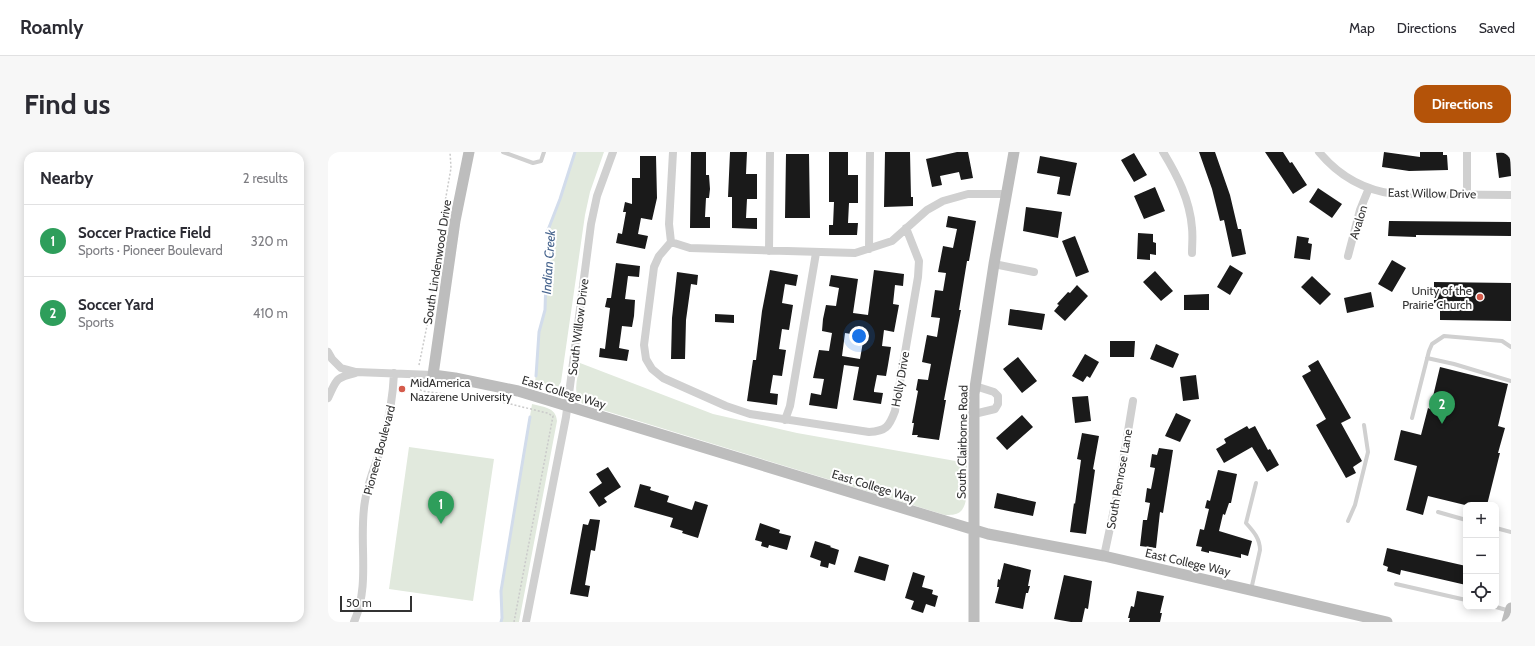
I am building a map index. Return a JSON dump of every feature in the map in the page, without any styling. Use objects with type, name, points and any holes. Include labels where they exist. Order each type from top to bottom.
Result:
[{"type":"street","name":"South Lindenwood Drive","points":[[433,376],[455,221],[469,152]]},
{"type":"street","name":"South Willow Drive","points":[[526,622],[568,407],[591,224],[597,196],[613,152]]},
{"type":"street","points":[[672,152],[669,224],[671,242],[690,248],[855,253],[892,241],[927,210],[952,197],[968,194],[1006,194]]},
{"type":"street","points":[[769,251],[770,152]]},
{"type":"street","points":[[869,249],[870,152]]},
{"type":"street","name":"South Clairborne Road","points":[[974,622],[975,386],[994,264],[1014,152]]},
{"type":"street","points":[[1163,152],[1175,171],[1184,191],[1192,228],[1192,253]]},
{"type":"street","name":"East Willow Drive","points":[[1318,152],[1339,172],[1354,182],[1369,188],[1394,194],[1511,195]]},
{"type":"street","points":[[1467,152],[1467,194]]},
{"type":"street","name":"Avalon","points":[[1348,256],[1360,210],[1369,188]]},
{"type":"street","name":"Holly Drive","points":[[671,242],[659,256],[654,267],[644,345],[646,359],[652,369],[663,378],[726,406],[750,414],[869,432],[880,431],[889,425],[895,411],[919,261],[906,228]]},
{"type":"street","points":[[786,420],[790,406],[816,253]]},
{"type":"street","points":[[994,264],[1034,272]]},
{"type":"street","name":"East College Way","points":[[328,352],[332,359],[341,368],[356,372],[394,373],[455,378],[497,386],[988,534],[1104,556],[1387,622]]},
{"type":"street","name":"East College Way","points":[[328,398],[334,382],[341,376],[356,372]]},
{"type":"street","name":"Pioneer Boulevard","points":[[354,622],[358,613],[361,598],[365,502],[369,481],[388,421],[392,401],[394,373]]},
{"type":"street","points":[[974,414],[995,409],[998,404],[998,396],[994,392],[975,386]]},
{"type":"street","name":"South Penrose Lane","points":[[1104,556],[1133,401]]},
{"type":"street","points":[[1508,622],[1511,609]]},
{"type":"lane","points":[[503,152],[533,163],[541,161],[544,152]]},
{"type":"lane","points":[[1412,418],[1432,344],[1444,336],[1502,341],[1511,347]]},
{"type":"lane","points":[[1427,358],[1454,364],[1511,381]]},
{"type":"lane","points":[[1348,521],[1354,505],[1368,452],[1364,424]]},
{"type":"lane","points":[[1251,590],[1260,544],[1256,534],[1246,523],[1256,483]]},
{"type":"lane","points":[[1438,512],[1463,519]]},
{"type":"lane","points":[[1499,529],[1511,532]]},
{"type":"lane","points":[[1396,584],[1463,599]]},
{"type":"lane","points":[[1499,607],[1511,609]]},
{"type":"shaded area","points":[[575,152],[604,152],[590,192],[585,215],[561,382],[556,391],[535,384],[539,332],[545,310],[546,278],[551,251],[548,230]]},
{"type":"shaded area","points":[[580,363],[713,414],[797,433],[967,463],[967,496],[965,503],[960,512],[953,515],[945,515],[583,404],[579,400],[576,390]]},
{"type":"shaded area","points":[[532,404],[552,410],[557,421],[519,622],[501,622],[501,591]]},
{"type":"shaded area","points":[[409,447],[494,459],[473,601],[389,589]]},
{"type":"building","points":[[691,152],[706,152],[706,175],[709,175],[710,189],[709,198],[706,198],[705,217],[710,217],[710,228],[690,228]]},
{"type":"building","points":[[730,152],[747,152],[746,174],[757,174],[757,199],[747,199],[746,218],[757,218],[757,229],[732,228],[732,197],[728,197]]},
{"type":"building","points":[[829,152],[848,152],[848,175],[858,175],[858,203],[849,203],[848,223],[858,223],[857,235],[829,235],[829,225],[833,225],[834,202],[829,202]]},
{"type":"building","points":[[885,152],[910,152],[911,197],[913,197],[913,206],[884,207]]},
{"type":"building","points":[[957,152],[968,152],[973,178],[961,180],[959,172],[940,176],[942,185],[932,187],[926,159]]},
{"type":"building","points":[[1199,152],[1215,152],[1230,195],[1238,229],[1241,229],[1246,254],[1232,257],[1224,220],[1220,221],[1212,189]]},
{"type":"building","points":[[1265,152],[1283,152],[1290,163],[1292,162],[1307,185],[1293,194]]},
{"type":"building","points":[[1384,152],[1420,157],[1420,152],[1443,152],[1443,155],[1447,155],[1448,170],[1409,171],[1382,167]]},
{"type":"building","points":[[1510,152],[1511,176],[1499,178],[1496,153]]},
{"type":"building","points":[[1134,153],[1147,175],[1134,182],[1121,160]]},
{"type":"building","points":[[786,154],[809,154],[810,218],[785,218]]},
{"type":"building","points":[[640,156],[656,156],[657,198],[652,220],[641,218],[638,234],[648,236],[645,249],[616,243],[618,233],[622,234],[626,212],[623,212],[625,202],[632,204],[632,178],[640,178]]},
{"type":"building","points":[[1040,156],[1077,163],[1070,196],[1057,194],[1060,177],[1037,173]]},
{"type":"building","points":[[1155,187],[1165,211],[1144,219],[1134,196]]},
{"type":"building","points":[[1318,188],[1342,204],[1332,218],[1309,202]]},
{"type":"building","points":[[1026,207],[1062,212],[1058,238],[1023,231]]},
{"type":"building","points":[[948,216],[976,221],[969,261],[967,261],[959,310],[961,310],[944,400],[946,400],[939,440],[912,435],[914,423],[912,423],[918,391],[916,390],[918,379],[928,380],[931,364],[922,362],[927,335],[937,337],[940,318],[931,317],[935,290],[943,291],[946,273],[938,272],[943,246],[953,248],[957,229],[946,227]]},
{"type":"building","points":[[1389,221],[1511,222],[1511,236],[1388,236]]},
{"type":"building","points":[[1138,233],[1153,234],[1153,242],[1156,243],[1156,255],[1150,254],[1150,260],[1137,259]]},
{"type":"building","points":[[1075,236],[1089,272],[1076,277],[1062,241]]},
{"type":"building","points":[[1297,236],[1309,238],[1308,243],[1312,244],[1310,260],[1294,258]]},
{"type":"building","points":[[1392,260],[1406,268],[1392,292],[1378,284]]},
{"type":"building","points":[[616,263],[640,266],[639,277],[628,276],[625,299],[635,300],[634,316],[632,327],[622,326],[619,348],[629,350],[627,361],[599,357],[600,348],[605,349],[610,308],[605,307],[607,298],[611,298]]},
{"type":"building","points":[[1230,265],[1243,273],[1230,295],[1217,287]]},
{"type":"building","points":[[770,270],[798,275],[796,286],[785,284],[782,303],[793,305],[789,330],[782,329],[779,349],[786,350],[782,376],[773,375],[770,393],[778,394],[777,405],[747,401],[753,360],[756,360],[762,311]]},
{"type":"building","points":[[874,270],[904,274],[903,286],[895,285],[893,304],[899,305],[894,332],[884,330],[882,346],[891,347],[886,376],[877,375],[874,390],[874,392],[883,393],[881,404],[853,400],[859,367],[844,365],[837,409],[809,405],[811,393],[821,395],[824,379],[813,378],[819,350],[829,351],[832,333],[822,331],[823,319],[826,305],[836,306],[839,288],[829,286],[831,275],[858,279],[853,313],[868,315]],"holes":[[[845,333],[864,336],[860,359],[842,356]]]},
{"type":"building","points":[[1155,271],[1173,291],[1161,301],[1143,282]]},
{"type":"building","points":[[677,272],[698,275],[697,285],[691,284],[686,320],[685,359],[671,359],[672,318]]},
{"type":"building","points":[[1312,276],[1331,294],[1320,305],[1301,287]]},
{"type":"building","points":[[1434,282],[1511,283],[1511,321],[1440,320],[1440,303],[1434,303]]},
{"type":"building","points":[[1077,285],[1088,296],[1065,321],[1054,311],[1059,305],[1057,304]]},
{"type":"building","points":[[1371,292],[1374,307],[1347,313],[1344,298]]},
{"type":"building","points":[[1209,294],[1209,310],[1184,310],[1184,295]]},
{"type":"building","points":[[1010,309],[1045,314],[1042,330],[1008,325]]},
{"type":"building","points":[[715,314],[734,315],[734,323],[715,322]]},
{"type":"building","points":[[1110,341],[1135,341],[1134,357],[1110,357]]},
{"type":"building","points":[[1156,344],[1179,354],[1173,368],[1150,359]]},
{"type":"building","points":[[1085,354],[1099,362],[1090,378],[1087,376],[1083,382],[1072,376]]},
{"type":"building","points":[[1018,357],[1037,381],[1022,393],[1003,369]]},
{"type":"building","points":[[1318,360],[1351,418],[1341,423],[1362,461],[1353,467],[1356,473],[1346,478],[1316,425],[1326,419],[1302,376],[1311,371],[1308,366]]},
{"type":"building","points":[[1440,367],[1508,384],[1498,426],[1505,428],[1488,502],[1463,502],[1463,505],[1428,496],[1423,515],[1406,510],[1417,466],[1394,460],[1401,430],[1421,435],[1428,408],[1430,409]]},
{"type":"building","points":[[1196,375],[1199,399],[1183,401],[1180,377]]},
{"type":"building","points":[[1088,396],[1091,421],[1075,423],[1072,397]]},
{"type":"building","points":[[1176,413],[1191,420],[1180,442],[1165,436]]},
{"type":"building","points":[[1022,415],[1033,427],[1007,450],[996,438]]},
{"type":"building","points":[[1247,426],[1249,429],[1255,426],[1268,450],[1270,449],[1279,465],[1267,472],[1252,447],[1224,463],[1216,449],[1226,443],[1224,439]]},
{"type":"building","points":[[1082,433],[1099,436],[1093,469],[1095,470],[1086,534],[1070,532],[1081,460],[1077,459]]},
{"type":"building","points":[[1159,448],[1173,450],[1163,513],[1160,512],[1156,548],[1140,546],[1143,520],[1147,520],[1150,503],[1145,502],[1147,488],[1151,489],[1155,468],[1150,467],[1152,454],[1157,455]]},
{"type":"building","points":[[608,467],[621,487],[604,498],[607,502],[599,507],[589,492],[602,483],[596,474]]},
{"type":"building","points":[[1218,470],[1237,474],[1231,503],[1229,503],[1225,515],[1223,514],[1219,531],[1252,541],[1248,556],[1241,554],[1241,558],[1209,551],[1209,553],[1201,551],[1202,547],[1196,546],[1200,529],[1204,530],[1209,509],[1205,508],[1207,500],[1210,501]]},
{"type":"building","points":[[640,484],[651,487],[650,490],[669,496],[667,502],[692,510],[695,501],[708,505],[698,538],[670,527],[673,518],[634,507]]},
{"type":"building","points":[[997,493],[1036,502],[1033,516],[994,508]]},
{"type":"building","points":[[590,519],[600,520],[595,551],[591,550],[585,585],[590,586],[588,597],[570,594],[583,524],[588,525]]},
{"type":"building","points":[[760,523],[780,530],[779,533],[791,536],[787,550],[769,545],[768,548],[761,546],[762,542],[755,540]]},
{"type":"building","points":[[815,541],[839,550],[835,565],[829,563],[828,568],[820,566],[821,561],[810,557]]},
{"type":"building","points":[[1387,548],[1463,565],[1463,584],[1401,570],[1400,575],[1387,571],[1388,567],[1383,565]]},
{"type":"building","points":[[859,556],[889,565],[885,581],[854,572]]},
{"type":"building","points":[[1004,563],[1031,570],[1028,586],[1030,586],[1028,593],[1026,593],[1023,609],[995,603],[999,587],[997,587],[998,579],[1000,580]]},
{"type":"building","points":[[913,572],[925,576],[922,587],[933,590],[932,594],[938,596],[935,607],[926,604],[923,613],[911,609],[914,601],[905,598]]},
{"type":"building","points":[[1064,575],[1092,581],[1088,609],[1085,608],[1082,622],[1054,619]]},
{"type":"building","points":[[1137,591],[1164,596],[1160,613],[1162,613],[1160,622],[1129,622],[1130,618],[1128,618],[1131,606],[1134,607]]},
{"type":"waterway","name":"Indian Creek","points":[[536,376],[539,332],[545,310],[546,278],[551,251],[548,230],[575,152]]},
{"type":"waterway","name":"Indian Creek","points":[[501,622],[501,591],[530,417]]},
{"type":"place","name":"Unity of the Prairie Church","points":[[1480,297]]},
{"type":"place","name":"MidAmerica Nazarene University","points":[[402,389]]},
{"type":"place","name":"Soccer Yard","points":[[1442,424]]},
{"type":"place","name":"Soccer Practice Field","points":[[441,524]]}]
